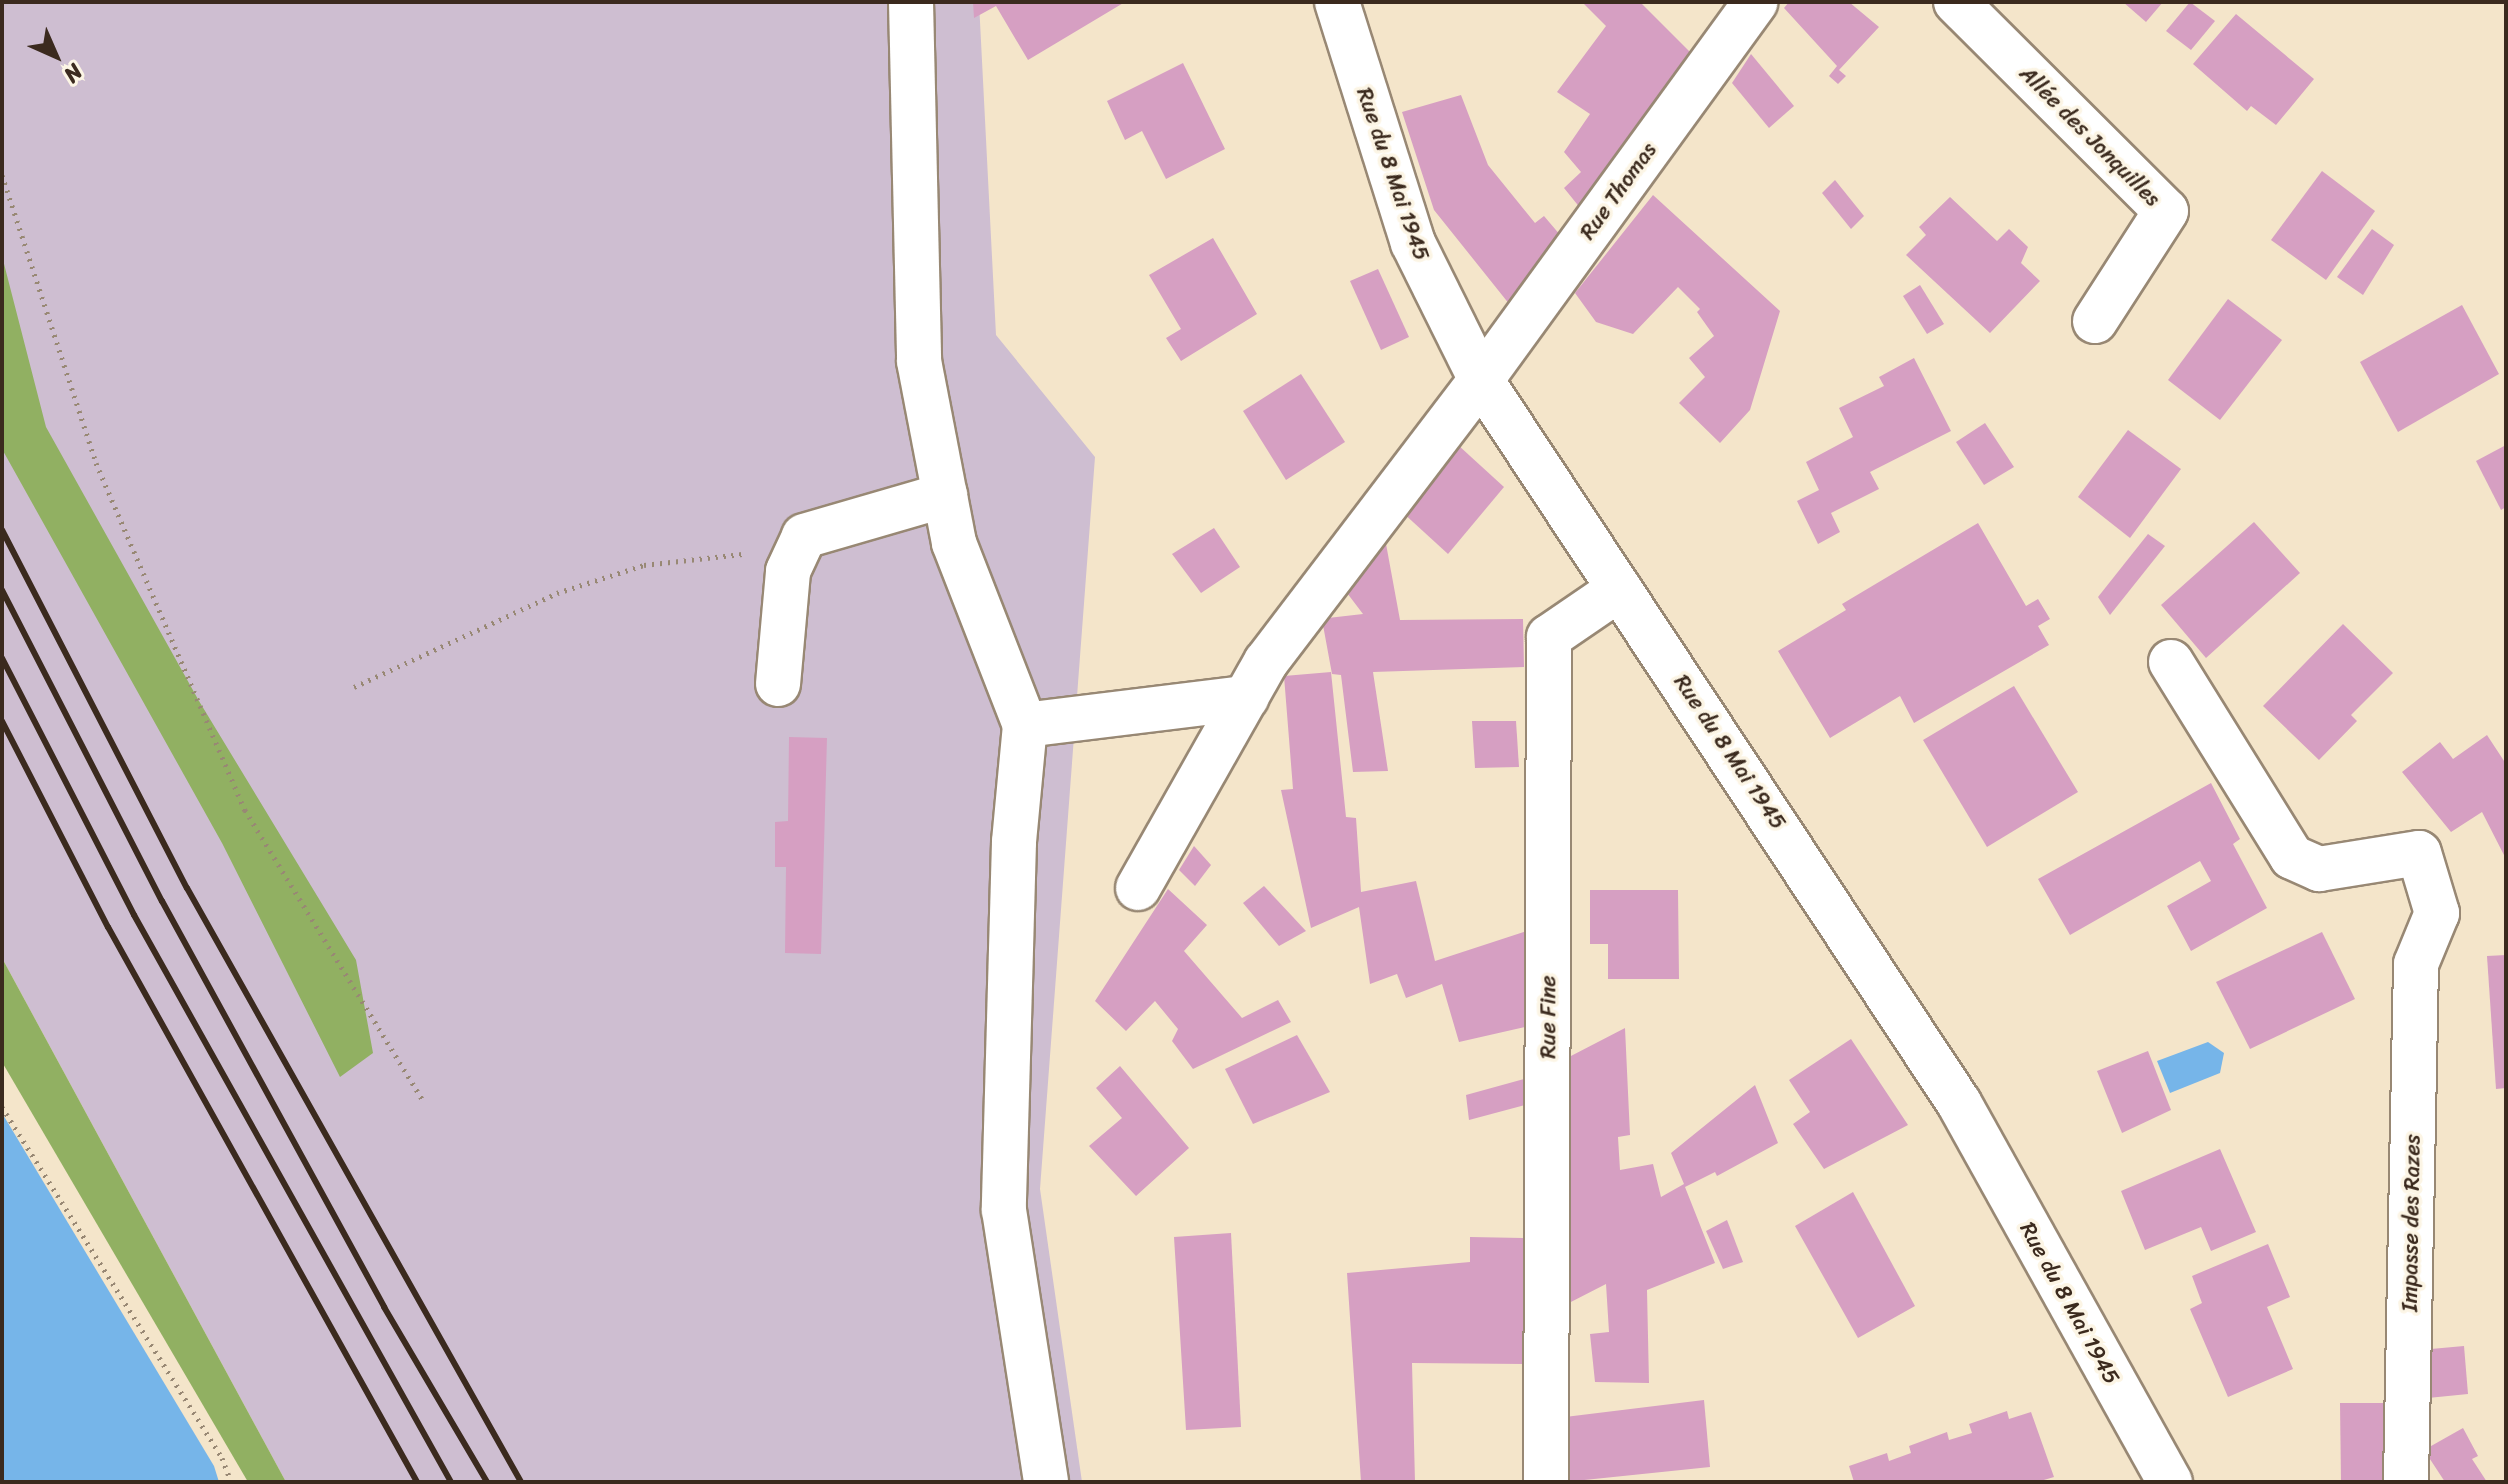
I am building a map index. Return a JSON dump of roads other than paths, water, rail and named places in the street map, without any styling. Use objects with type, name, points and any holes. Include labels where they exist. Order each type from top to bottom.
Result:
[{"type":"street","points":[[911,2],[919,361],[954,543],[1025,725],[1014,842],[1004,1210],[1046,1482]]},
{"type":"street","name":"Rue du 8 Mai 1945","points":[[1337,2],[1413,243],[1481,380],[1959,1103],[2170,1482]]},
{"type":"street","name":"Rue Thomas","points":[[1138,888],[1266,662],[1481,380],[1756,2]]},
{"type":"street","name":"Allée des Jonquilles","points":[[1956,2],[2166,211],[2095,321]]},
{"type":"street","points":[[778,684],[788,571],[804,536],[945,495]]},
{"type":"street","name":"Rue Fine","points":[[1546,1482],[1549,637],[1619,589]]},
{"type":"street","name":"Impasse des Razes","points":[[2171,662],[2292,857],[2319,869],[2419,853],[2437,913],[2416,964],[2406,1482]]},
{"type":"street","points":[[1025,725],[1246,698]]},
{"type":"water","points":[[2208,1042],[2224,1053],[2220,1073],[2170,1093],[2157,1061]]},
{"type":"water","points":[[2,1113],[214,1466],[219,1482],[2,1482]]},
{"type":"railway","points":[[2,530],[187,888],[521,1482]]},
{"type":"railway","points":[[2,590],[162,901],[384,1307],[487,1482]]},
{"type":"railway","points":[[2,658],[134,915],[451,1482]]},
{"type":"railway","points":[[2,721],[108,927],[417,1482]]}]
